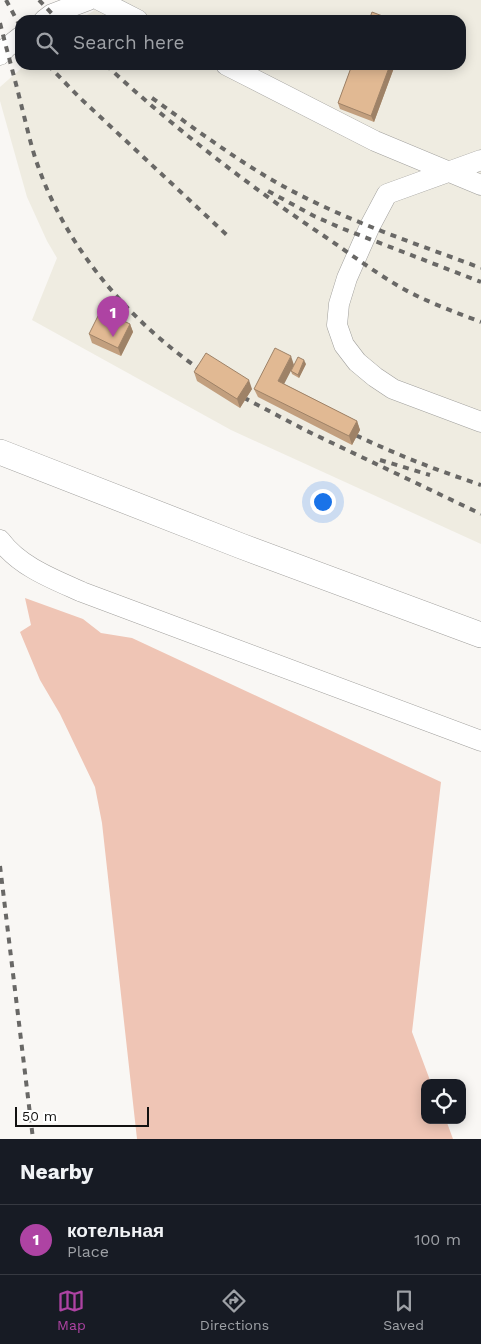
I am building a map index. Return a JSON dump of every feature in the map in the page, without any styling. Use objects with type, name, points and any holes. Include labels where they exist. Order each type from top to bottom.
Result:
[{"type":"main road","points":[[0,452],[241,546],[481,636]]},
{"type":"lane","points":[[51,15],[89,0]]},
{"type":"lane","points":[[99,0],[128,15]]},
{"type":"lane","points":[[0,55],[15,41]]},
{"type":"lane","points":[[236,70],[375,141],[481,185]]},
{"type":"lane","points":[[481,160],[387,194],[370,226],[348,278],[339,304],[338,325],[344,345],[357,362],[375,377],[393,389],[481,422]]},
{"type":"lane","points":[[0,540],[22,562],[45,576],[82,592],[481,741]]},
{"type":"shaded area","points":[[116,0],[481,0],[481,544],[231,430],[32,320],[57,258],[27,197],[0,101],[0,87],[19,70],[466,70],[466,15],[87,15],[101,6]]},
{"type":"shaded area","points":[[25,598],[83,619],[101,633],[132,638],[441,782],[412,1032],[430,1079],[421,1079],[421,1124],[447,1124],[453,1139],[137,1139],[102,823],[95,787],[60,714],[40,680],[20,632],[31,625]]},
{"type":"building","points":[[350,70],[388,70],[371,116],[338,103]]},
{"type":"building","points":[[101,310],[130,324],[118,348],[89,334]]},
{"type":"building","points":[[275,348],[291,356],[278,381],[357,421],[349,436],[254,389]]},
{"type":"building","points":[[206,353],[249,380],[237,399],[194,372]]},
{"type":"building","points":[[298,357],[304,360],[298,375],[291,371]]},
{"type":"railway","points":[[6,0],[15,17]]},
{"type":"railway","points":[[39,0],[53,15]]},
{"type":"railway","points":[[0,23],[36,159],[51,198],[67,228],[85,257],[129,310],[180,355],[208,375]]},
{"type":"railway","points":[[53,70],[79,97],[229,237]]},
{"type":"railway","points":[[112,70],[210,154],[365,265],[411,293],[436,305],[481,322]]},
{"type":"railway","points":[[152,98],[248,165],[305,198],[379,230],[481,268]]},
{"type":"railway","points":[[268,191],[314,216],[341,228],[481,282]]},
{"type":"railway","points":[[233,392],[307,431],[481,514]]},
{"type":"railway","points":[[345,430],[412,460],[481,485]]},
{"type":"railway","points":[[380,460],[430,475]]},
{"type":"railway","points":[[0,866],[33,1139]]},
{"type":"place","name":"котельная","points":[[113,337]]}]
